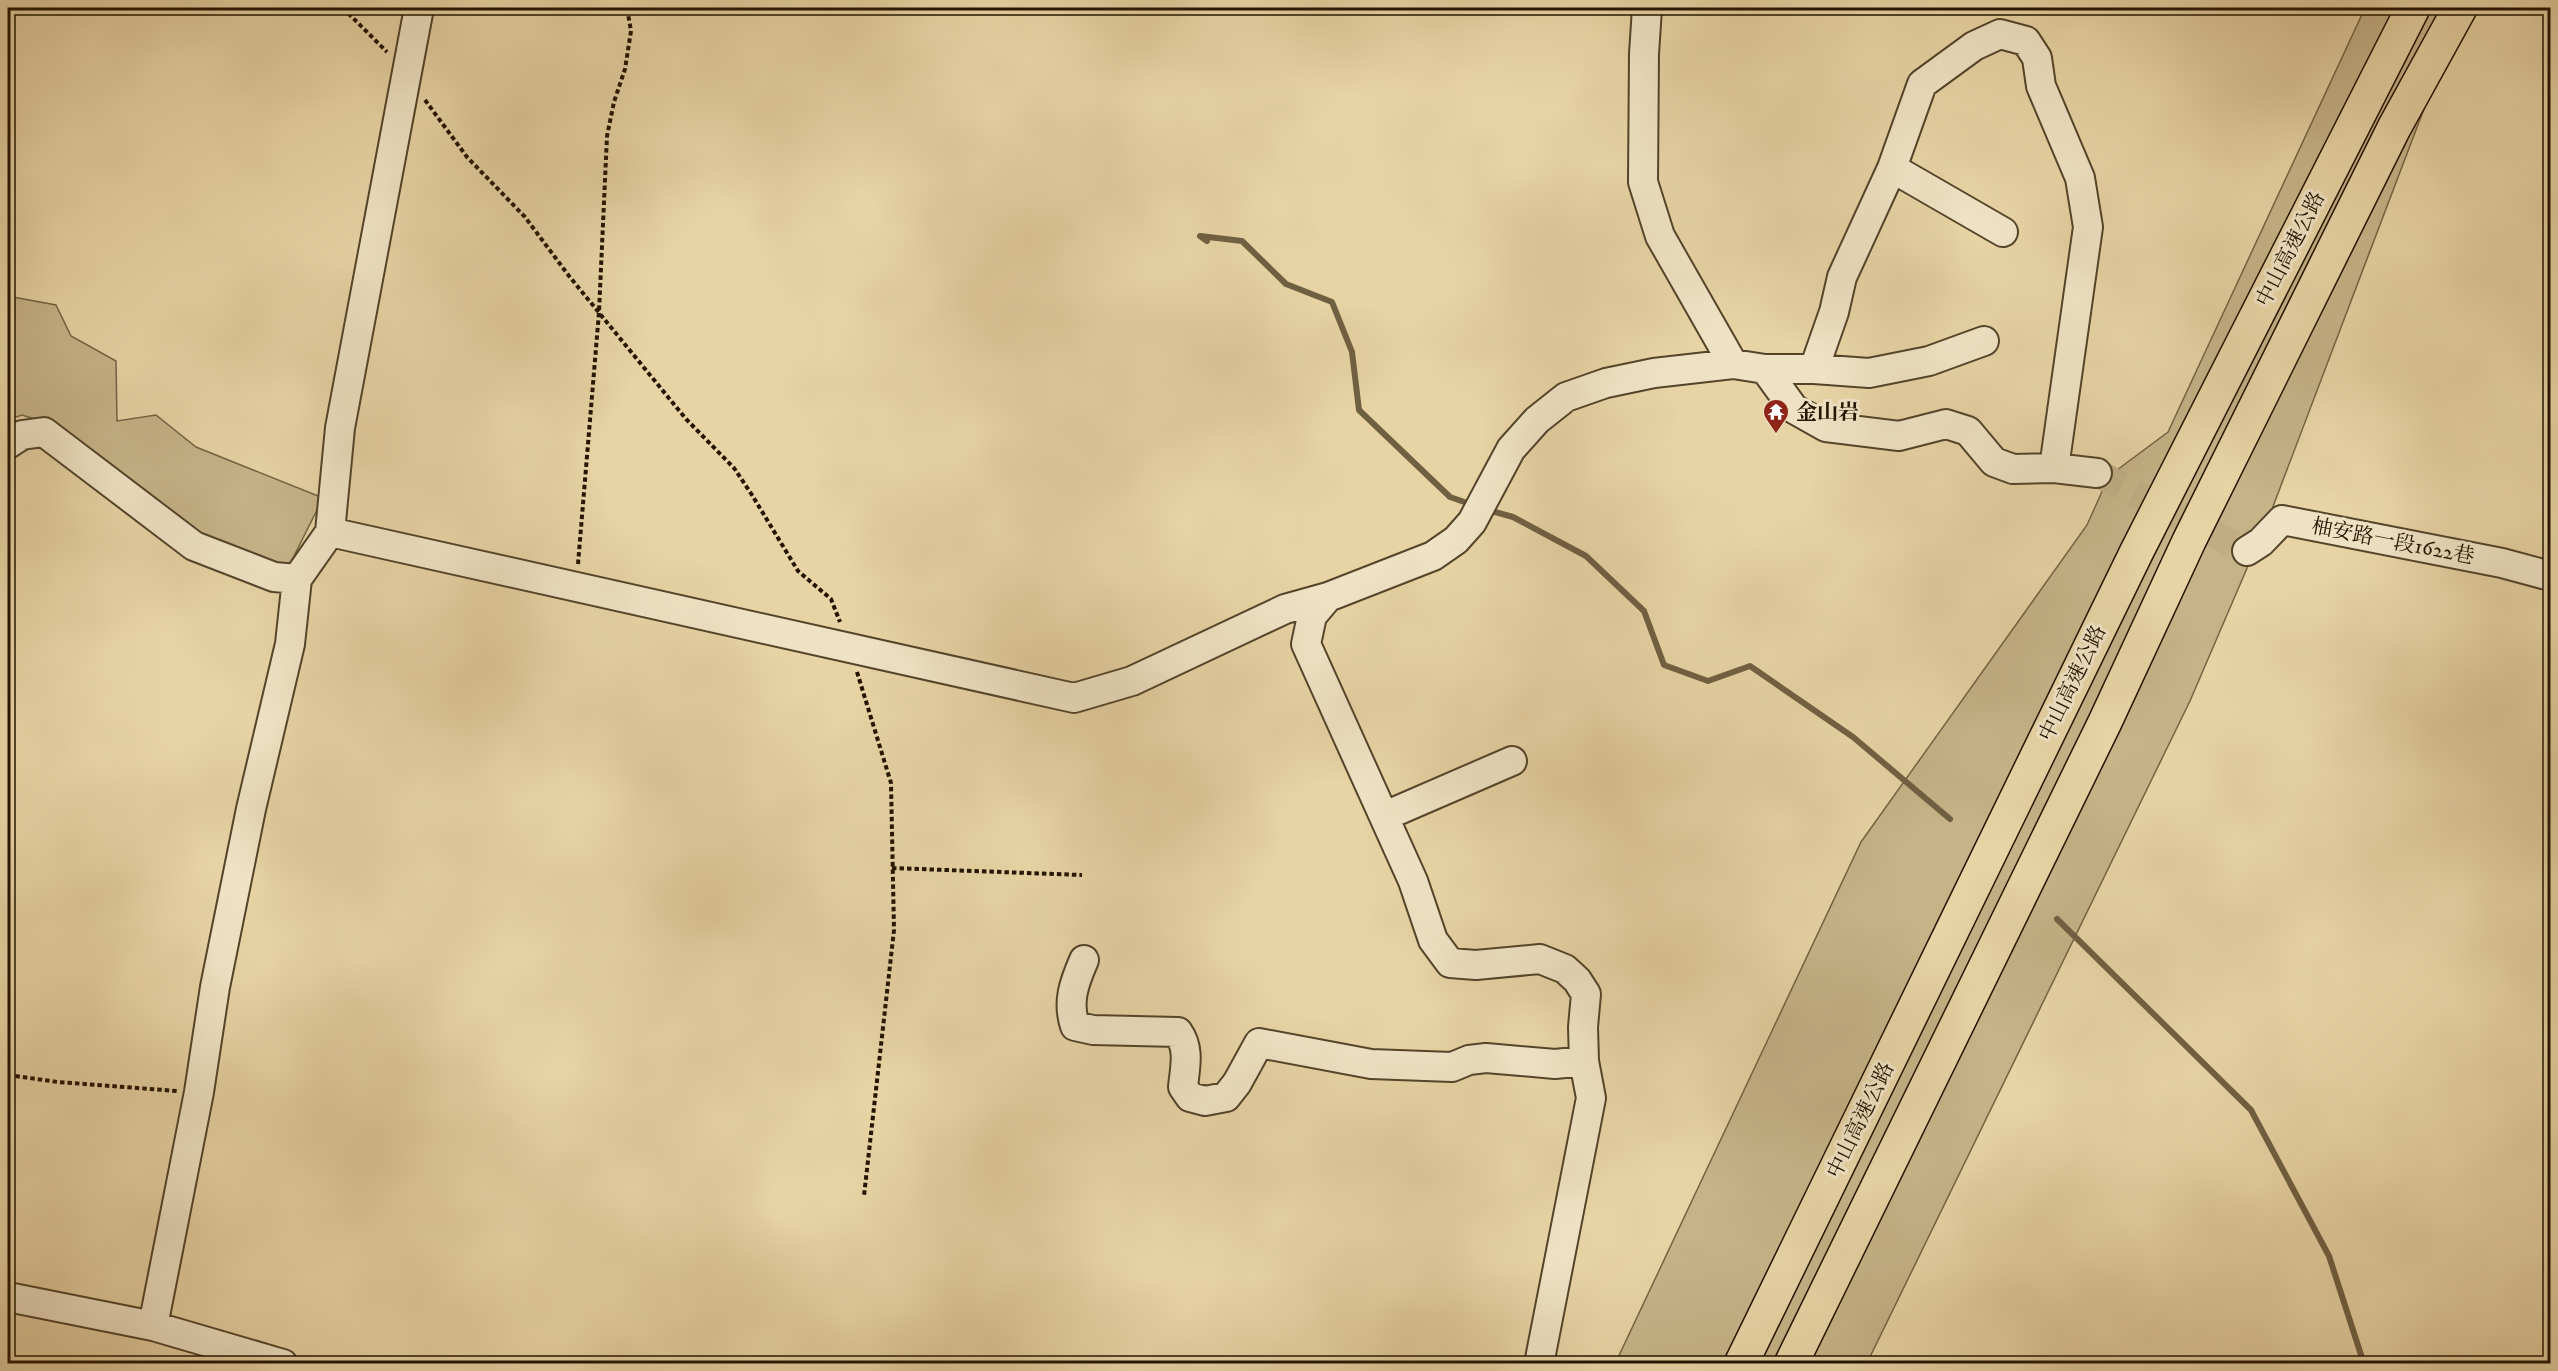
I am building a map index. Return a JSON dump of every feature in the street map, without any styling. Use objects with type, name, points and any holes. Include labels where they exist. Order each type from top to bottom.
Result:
[{"type":"highway","name":"中山高速公路","points":[[1741,1364],[2137,551],[2413,8]]},
{"type":"highway","name":"中山高速公路","points":[[1791,1364],[2105,722],[2188,541],[2389,139],[2460,8]]},
{"type":"lane","points":[[153,1326],[199,1092],[224,942],[251,809],[290,644],[297,579],[330,532],[340,428],[405,72],[419,8]]},
{"type":"lane","points":[[1647,8],[1644,54],[1643,182],[1660,236],[1733,364]]},
{"type":"lane","points":[[1814,369],[1834,312],[1842,277],[1892,168],[1922,84],[1974,46],[2000,34],[2026,41],[2037,58],[2041,86],[2080,178],[2088,227],[2054,468]]},
{"type":"lane","points":[[1892,168],[2003,232]]},
{"type":"lane","points":[[330,532],[576,585],[1074,698],[1132,681],[1285,609],[1328,597],[1433,556],[1456,540],[1472,522],[1510,449],[1538,420],[1566,397],[1606,383],[1654,373],[1733,364],[1766,369],[1814,369],[1869,373],[1929,361],[1984,341]]},
{"type":"lane","points":[[1766,369],[1794,409],[1826,427],[1899,436],[1946,424],[1968,431],[1994,462],[2013,469],[2054,468],[2097,473]]},
{"type":"lane","points":[[8,444],[22,435],[44,432],[195,546],[274,577],[297,579]]},
{"type":"lane","name":"柚安路一段1622巷","points":[[2247,551],[2261,542],[2282,520],[2502,562],[2550,576]]},
{"type":"lane","points":[[1328,597],[1312,616],[1306,644],[1413,881],[1433,940],[1450,963],[1476,965],[1540,959],[1565,969],[1577,980],[1586,994],[1582,1027],[1584,1060],[1591,1098],[1539,1364]]},
{"type":"lane","points":[[1385,816],[1512,761]]},
{"type":"lane","points":[[1084,960],[1073,985],[1070,1011],[1075,1026],[1094,1030],[1145,1029],[1178,1032],[1185,1042],[1186,1051],[1183,1087],[1190,1097],[1205,1101],[1226,1097],[1237,1083],[1259,1043],[1371,1064],[1452,1066],[1469,1060],[1486,1058],[1555,1064],[1584,1060]]},
{"type":"lane","points":[[8,1297],[153,1326],[283,1364]]},
{"type":"path","points":[[344,8],[405,72],[467,157],[525,217],[568,276],[686,419],[734,468],[798,571],[831,599],[849,647],[891,783],[894,930],[864,1196]]},
{"type":"path","points":[[576,585],[583,526],[599,312],[607,136],[614,102],[626,69],[631,31],[627,8]]},
{"type":"path","points":[[892,868],[1082,875]]},
{"type":"path","points":[[8,1075],[58,1082],[199,1092]]},
{"type":"shaded area","points":[[2365,8],[2479,8],[2427,101],[2269,517],[2190,701],[1867,1363],[1615,1364],[1861,842],[2087,525],[2109,476],[2168,432]]},
{"type":"shaded area","points":[[8,293],[13,297],[56,305],[71,336],[116,361],[117,421],[156,415],[196,447],[323,498],[288,568],[185,528],[47,423],[22,415],[8,420]]},
{"type":"waterway","points":[[1207,241],[1200,236],[1242,241],[1286,284],[1332,302],[1352,352],[1359,410],[1450,497],[1473,505]]},
{"type":"waterway","points":[[1488,510],[1513,517],[1586,556],[1644,611],[1664,665],[1708,681],[1750,666],[1853,737],[1950,819]]},
{"type":"waterway","points":[[2057,919],[2251,1110],[2329,1256],[2364,1364]]},
{"type":"tunnel","points":[[2097,473],[2247,551]]},
{"type":"place","name":"金山岩","points":[[1776,435]]}]
